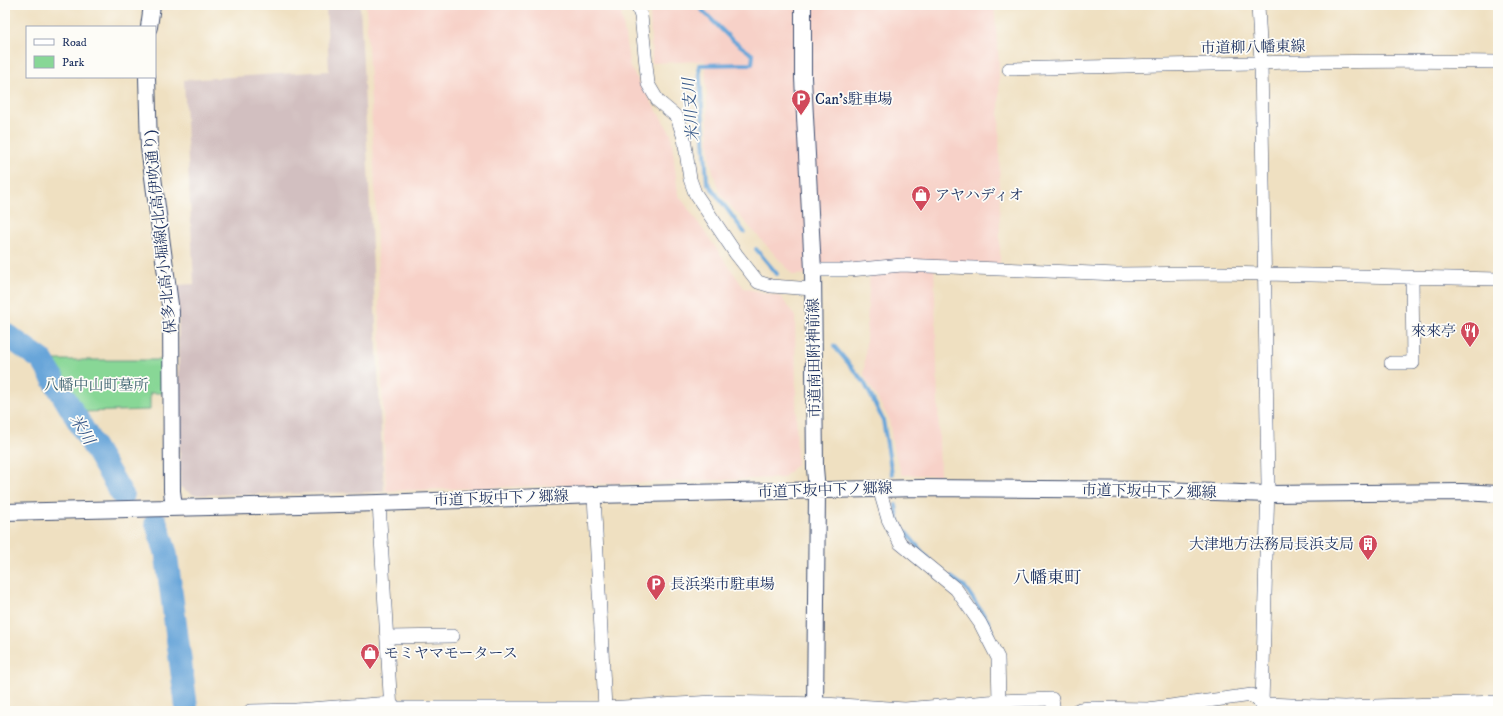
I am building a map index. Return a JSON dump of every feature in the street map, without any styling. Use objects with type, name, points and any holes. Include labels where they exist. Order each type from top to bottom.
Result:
[{"type":"street","points":[[149,26],[152,5]]},
{"type":"street","points":[[637,5],[641,16],[648,84],[658,101],[676,117],[684,138],[690,179],[695,193],[736,254],[758,282],[771,286],[813,289]]},
{"type":"street","name":"市道南田附神前線","points":[[803,5],[803,78],[813,270],[815,468],[817,491],[814,708]]},
{"type":"street","points":[[1258,5],[1261,62],[1268,494],[1262,708]]},
{"type":"street","name":"市道柳八幡東線","points":[[1009,69],[1261,62],[1498,62]]},
{"type":"street","name":"保多北高小堀線(北高伊吹通り)","points":[[147,78],[149,147],[171,312],[172,491],[174,507]]},
{"type":"street","points":[[813,270],[850,270],[902,265],[1118,274],[1264,274],[1498,279]]},
{"type":"street","points":[[1391,363],[1413,363],[1412,278]]},
{"type":"street","points":[[879,488],[888,519],[900,543],[956,589],[980,623],[998,658],[999,701]]},
{"type":"street","name":"市道下坂中下ノ郷線","points":[[5,512],[152,510],[174,507],[379,503],[594,495],[817,491],[879,488],[1162,490],[1268,494],[1462,492],[1498,494]]},
{"type":"street","points":[[594,495],[605,708]]},
{"type":"street","points":[[379,503],[391,707]]},
{"type":"street","points":[[387,637],[453,636]]},
{"type":"street","points":[[1076,711],[1090,708],[1148,708],[1252,694],[1262,708]]},
{"type":"street","points":[[250,711],[391,707],[641,709],[714,702],[759,707],[904,709],[999,701],[1052,699],[1054,711]]},
{"type":"street","points":[[1262,708],[1414,708],[1498,702]]},
{"type":"shaded area","points":[[326,5],[360,5],[384,492],[194,495],[180,487],[178,285],[194,284],[184,80],[329,71]]},
{"type":"shaded area","points":[[366,5],[620,5],[630,67],[671,134],[678,194],[744,288],[781,297],[795,316],[797,464],[783,478],[386,491],[374,161]]},
{"type":"shaded area","points":[[648,5],[994,5],[999,63],[1000,264],[934,261],[940,475],[902,475],[893,448],[889,419],[864,375],[870,272],[793,275],[720,194],[710,161],[705,61],[652,63],[650,12]]},
{"type":"green space","name":"八幡中山町墓所","points":[[53,360],[162,360],[163,393],[150,393],[150,410],[82,412],[65,386]]},
{"type":"waterway","name":"米川支川","points":[[697,5],[731,39],[753,55],[752,64],[699,65],[707,182],[744,232]]},
{"type":"waterway","name":"米川支川","points":[[756,249],[777,274]]},
{"type":"waterway","name":"米川","points":[[5,334],[42,360],[123,496]]},
{"type":"waterway","name":"米川支川","points":[[834,346],[864,382],[883,420],[892,474]]},
{"type":"waterway","name":"米川支川","points":[[896,505],[899,524],[929,560]]},
{"type":"waterway","name":"米川","points":[[156,522],[166,553],[187,711]]},
{"type":"waterway","name":"米川支川","points":[[951,577],[965,587],[988,621],[992,634]]},
{"type":"waterway","name":"米川支川","points":[[994,711],[996,706]]},
{"type":"place","name":"Can's駐車場","points":[[801,116]]},
{"type":"place","name":"アヤハディオ","points":[[921,212]]},
{"type":"place","name":"來來亭","points":[[1470,348]]},
{"type":"place","name":"大津地方法務局長浜支局","points":[[1368,561]]},
{"type":"place","name":"長浜楽市駐車場","points":[[656,601]]},
{"type":"place","name":"モミヤマモータース","points":[[370,670]]},
{"type":"district","name":"八幡東町","points":[[1047,577]]}]
